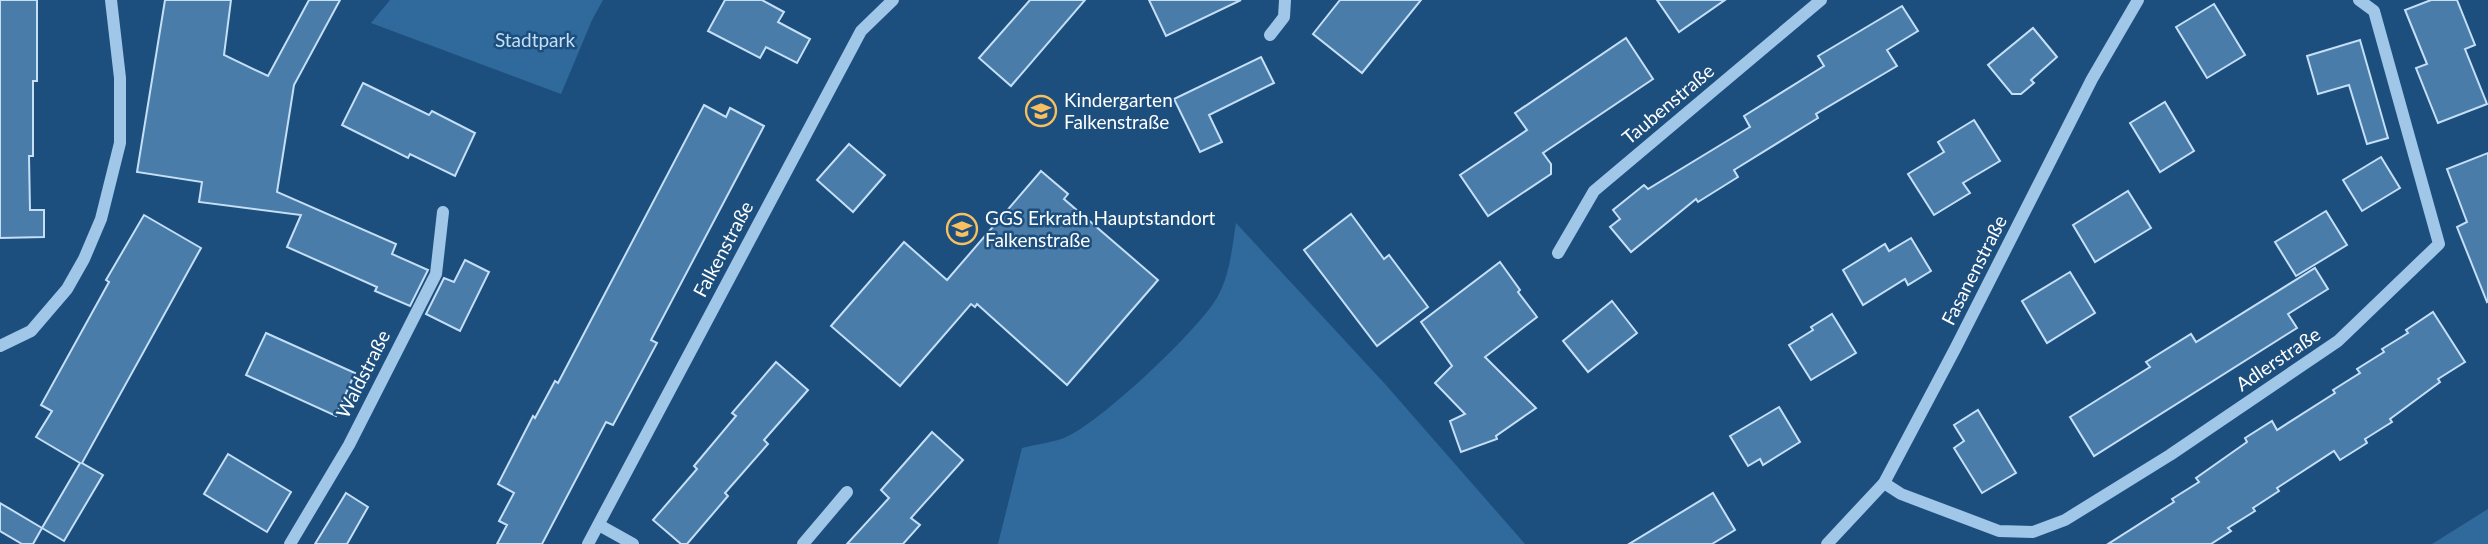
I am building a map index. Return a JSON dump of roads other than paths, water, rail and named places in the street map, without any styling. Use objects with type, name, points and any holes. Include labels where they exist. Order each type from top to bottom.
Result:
[{"type":"street","points":[[0,346],[31,331],[67,289],[84,259],[101,219],[120,143],[120,78],[111,0]]},
{"type":"street","name":"Falkenstraße","points":[[588,544],[861,31],[893,0]]},
{"type":"street","points":[[1270,35],[1284,16],[1285,0]]},
{"type":"street","name":"Taubenstraße","points":[[1558,253],[1594,191],[1821,0]]},
{"type":"street","name":"Fasanenstraße","points":[[1827,544],[1884,483],[2092,79],[2138,0]]},
{"type":"street","name":"Adlerstraße","points":[[1884,483],[1901,494],[1999,531],[2033,532],[2066,520],[2170,455],[2338,341],[2439,244],[2374,11],[2359,0]]},
{"type":"street","name":"Waldstraße","points":[[290,544],[349,444],[436,274],[443,212]]},
{"type":"street","points":[[803,544],[847,492]]},
{"type":"street","points":[[599,525],[634,544]]},
{"type":"place","name":"Kindergarten Falkenstraße","points":[[1041,111]]},
{"type":"place","name":"GGS Erkrath Hauptstandort Falkenstraße","points":[[962,229]]},
{"type":"park label","name":"Stadtpark","points":[[535,40]]}]
